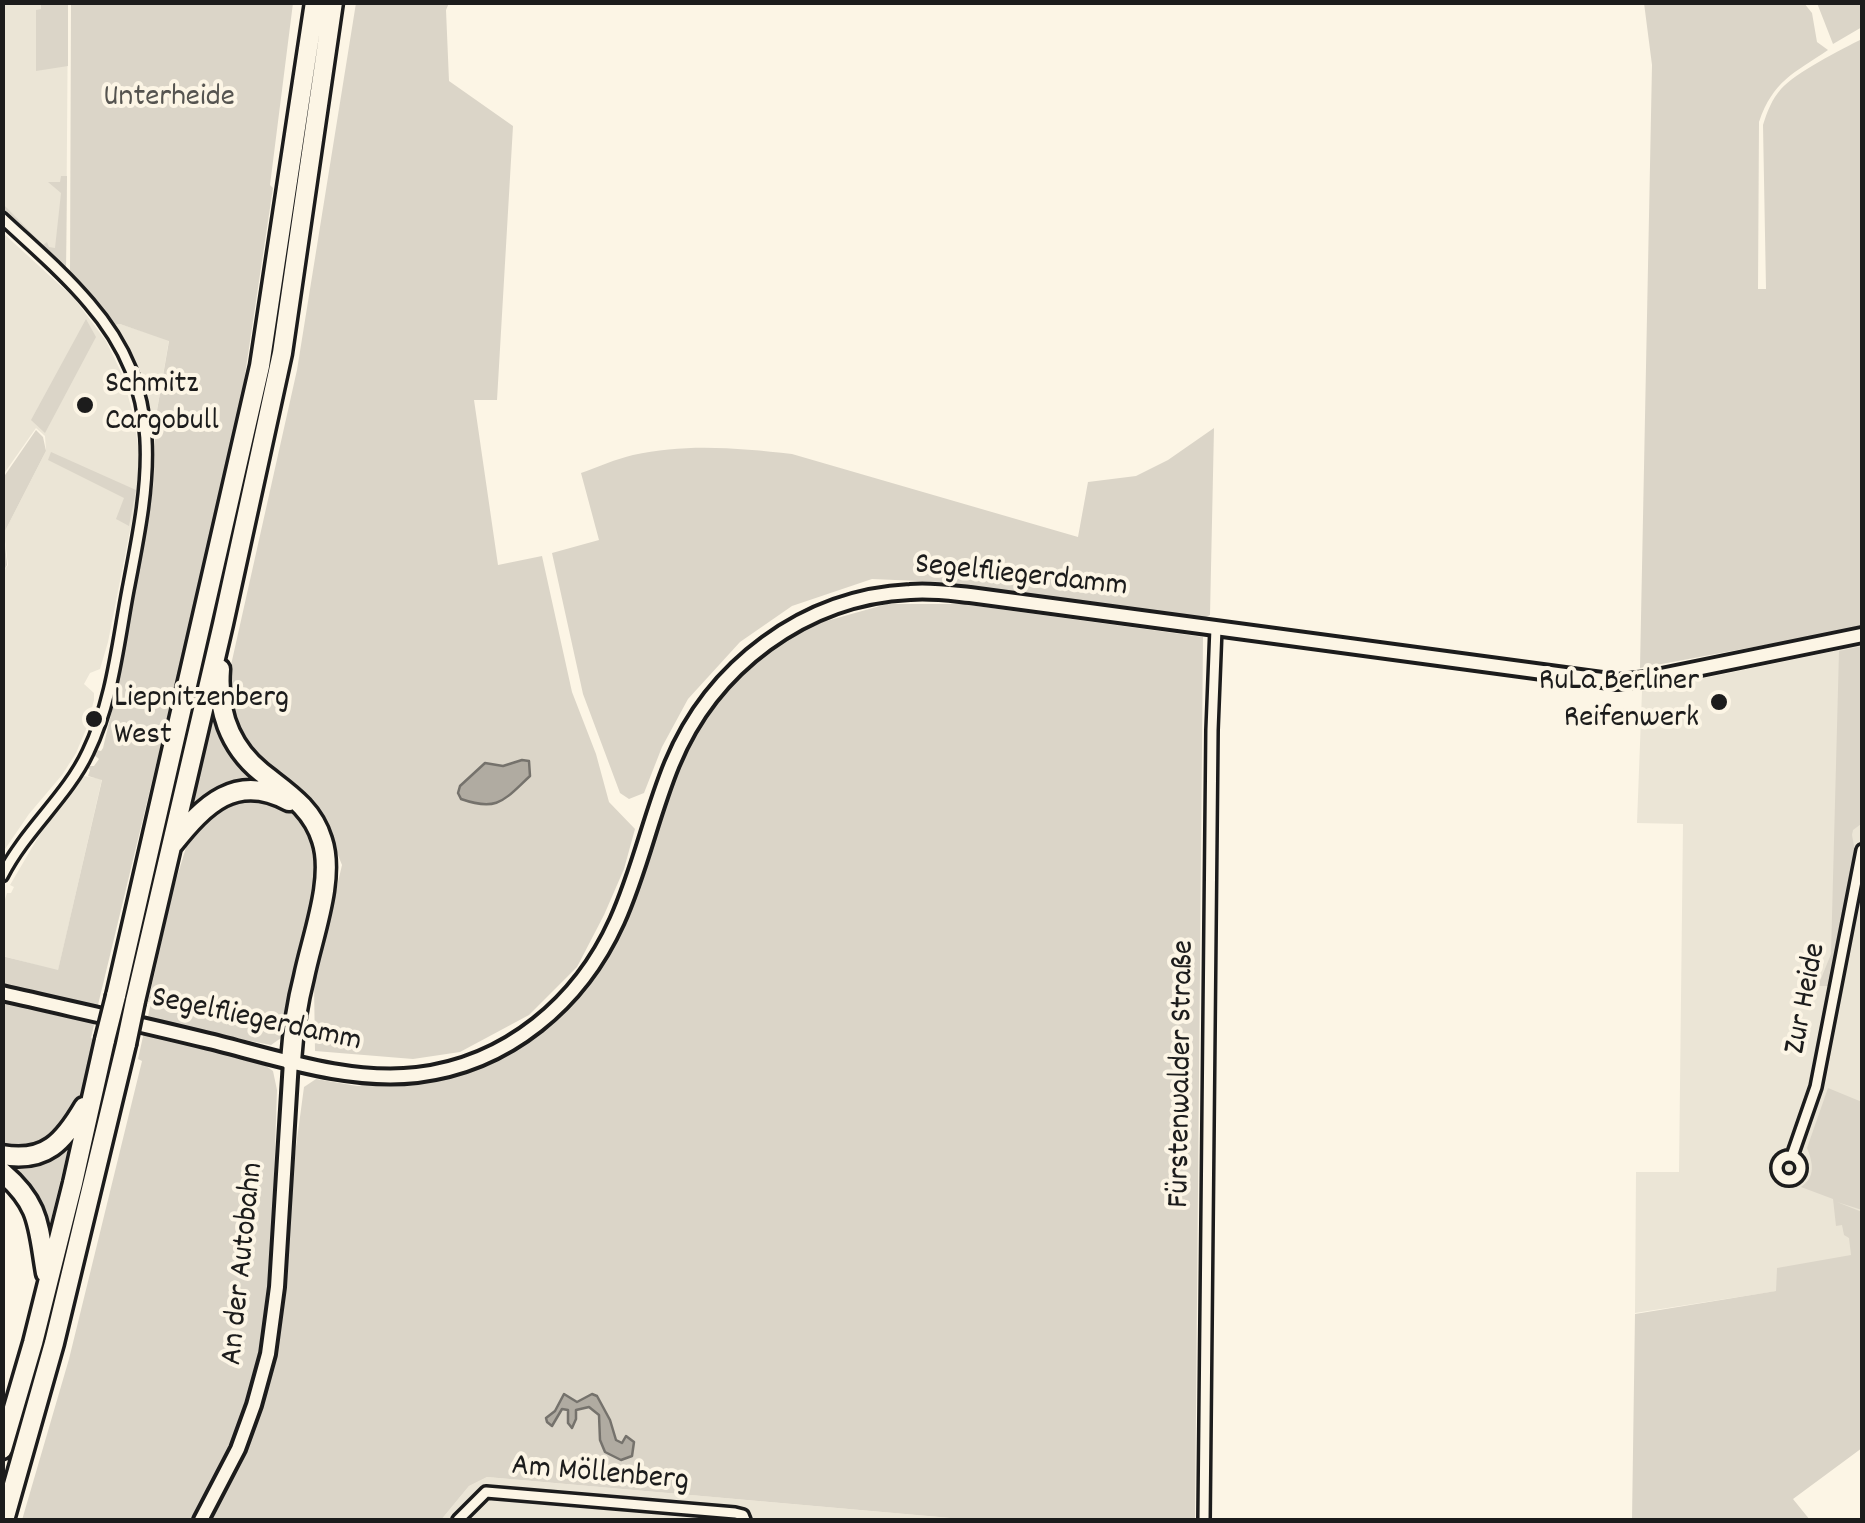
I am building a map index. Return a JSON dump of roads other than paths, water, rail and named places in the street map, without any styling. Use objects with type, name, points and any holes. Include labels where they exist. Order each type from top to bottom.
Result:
[{"type":"highway","points":[[2,1450],[73,1184],[260,366],[316,2]]},
{"type":"highway","points":[[4,1520],[54,1343],[224,624],[282,353],[333,2]]},
{"type":"highway","points":[[224,624],[219,682],[229,731],[251,763],[293,795],[306,811],[325,849],[325,875],[300,995],[291,1061]]},
{"type":"highway","points":[[170,848],[200,812],[234,792],[269,792],[306,811]]},
{"type":"highway","points":[[2,1156],[27,1157],[51,1148],[68,1133],[92,1094]]},
{"type":"highway","points":[[2,1172],[22,1190],[35,1214],[47,1281]]},
{"type":"street","points":[[2,218],[68,279],[109,328],[138,384],[147,444],[144,510],[116,655],[95,736],[79,768],[20,844],[2,876]]},
{"type":"street","name":"Segelfliegerdamm","points":[[2,992],[362,1075],[414,1075],[486,1056],[539,1024],[581,982],[606,943],[627,895],[672,762],[720,684],[750,655],[786,629],[865,598],[938,592],[1617,682],[1862,635]]},
{"type":"street","name":"Fürstenwalder Straße","points":[[1204,1520],[1216,628]]},
{"type":"street","name":"Zur Heide","points":[[1792,1156],[1816,1088],[1862,850]]},
{"type":"street","name":"An der Autobahn","points":[[201,1520],[238,1449],[268,1354],[277,1286],[291,1061]]},
{"type":"street","name":"Zur Heide","points":[[1785,1156],[1792,1156],[1801,1164],[1800,1172],[1783,1185],[1778,1164],[1785,1156]]},
{"type":"street","name":"Am Möllenberg","points":[[458,1520],[486,1492],[735,1513],[745,1520]]},
{"type":"place","name":"Schmitz Cargobull","points":[[85,405]]},
{"type":"place","name":"RuLa Berliner Reifenwerk","points":[[1719,702]]},
{"type":"place","name":"Liepnitzenberg West","points":[[94,719]]},
{"type":"park label","name":"Unterheide","points":[[169,100]]}]
